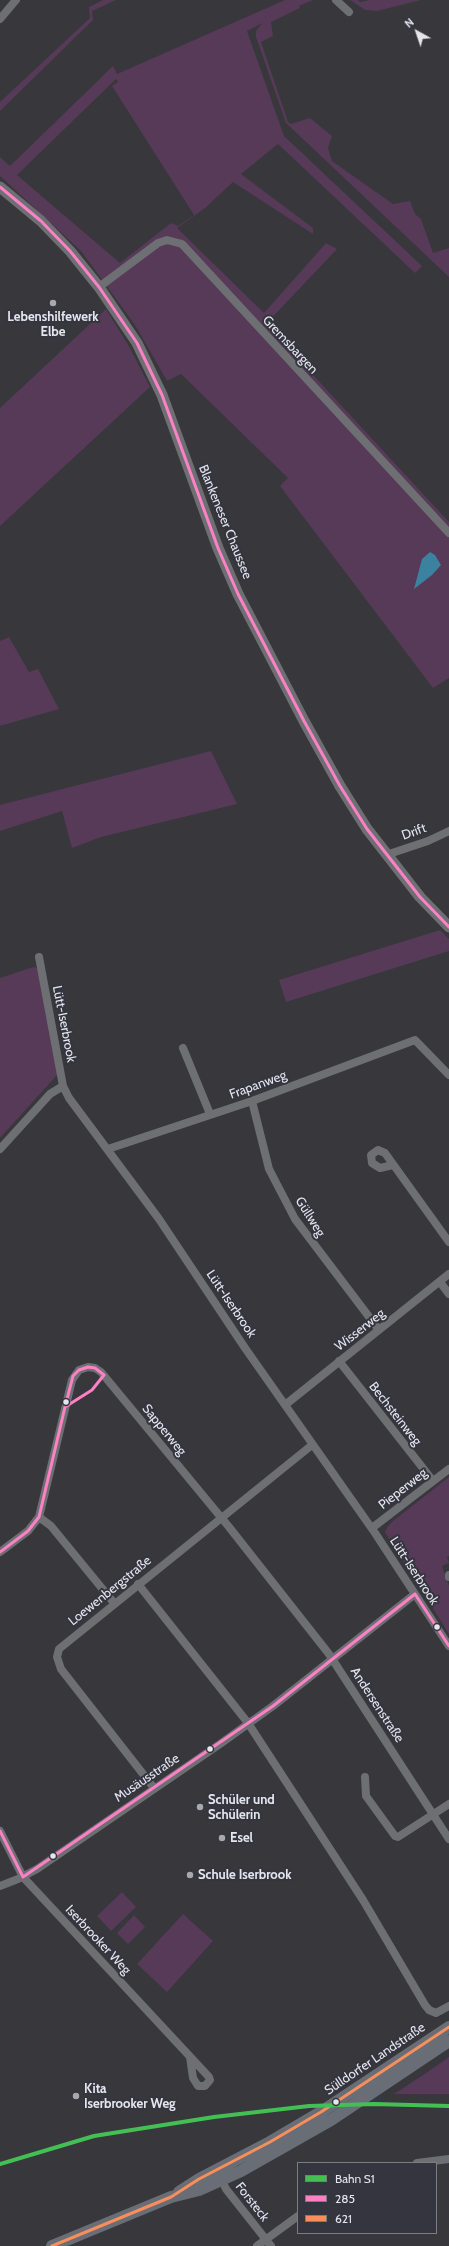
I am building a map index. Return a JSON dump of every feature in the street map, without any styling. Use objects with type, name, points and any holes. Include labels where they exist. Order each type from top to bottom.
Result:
[{"type":"main road","name":"Blankeneser Chaussee","points":[[0,187],[41,221],[70,251],[99,287],[136,343],[162,395],[215,541],[241,599],[340,786],[386,855],[409,884],[449,927]]},
{"type":"main road","name":"Sülldorfer Landstraße","points":[[52,2246],[171,2197],[199,2190],[219,2175],[270,2142],[321,2112],[449,2027]]},
{"type":"main road","name":"Sülldorfer Landstraße","points":[[219,2175],[331,2120],[449,2042]]},
{"type":"street","points":[[0,20],[16,0]]},
{"type":"street","points":[[336,0],[349,12]]},
{"type":"street","name":"Gremsbargen","points":[[99,287],[158,243],[167,240],[182,244],[449,533]]},
{"type":"street","name":"Drift","points":[[386,855],[449,831]]},
{"type":"street","name":"Lütt-Iserbrook","points":[[39,957],[63,1086],[88,1125],[108,1149],[159,1219],[312,1445],[372,1528],[449,1646]]},
{"type":"street","name":"Frapanweg","points":[[108,1149],[252,1101],[415,1040],[449,1075]]},
{"type":"street","points":[[183,1048],[210,1114]]},
{"type":"street","points":[[0,1149],[50,1094],[63,1086]]},
{"type":"street","name":"Güllweg","points":[[252,1101],[269,1169],[295,1219],[322,1258],[379,1330]]},
{"type":"street","points":[[393,1165],[449,1242]]},
{"type":"street","name":"Wisserweg","points":[[285,1405],[449,1274]]},
{"type":"street","points":[[440,1282],[449,1294]]},
{"type":"street","name":"Bechsteinweg","points":[[339,1361],[433,1481]]},
{"type":"street","name":"Sapperweg","points":[[39,1517],[73,1376],[84,1368],[95,1368],[101,1372],[220,1518]]},
{"type":"street","name":"Loewenbergstraße","points":[[154,1788],[61,1669],[57,1661],[57,1653],[62,1645],[312,1445]]},
{"type":"street","name":"Pieperweg","points":[[372,1528],[449,1469]]},
{"type":"street","points":[[0,1552],[28,1531],[39,1517],[51,1526],[114,1603]]},
{"type":"street","name":"Andersenstraße","points":[[220,1518],[333,1660],[449,1839]]},
{"type":"street","points":[[138,1584],[248,1723]]},
{"type":"street","name":"Musäusstraße","points":[[0,1886],[23,1877],[248,1723],[333,1660],[415,1594]]},
{"type":"street","name":"Sülldorfer Landstraße","points":[[248,1723],[363,1900],[425,2005],[433,2013],[440,2012],[449,2006]]},
{"type":"street","points":[[364,1777],[366,1796],[395,1836],[398,1837],[449,1804]]},
{"type":"street","name":"Iserbrooker Weg","points":[[0,1831],[23,1877],[190,2057]]},
{"type":"street","points":[[425,2162],[449,2159]]},
{"type":"street","name":"Forsteck","points":[[219,2175],[269,2243]]},
{"type":"street","points":[[258,2246],[269,2243],[297,2217]]},
{"type":"shaded area","points":[[103,0],[116,0],[92,11],[93,20],[0,111],[0,102],[90,18],[89,7]]},
{"type":"shaded area","points":[[285,0],[313,0],[271,22],[273,36],[261,42],[288,122],[291,124],[310,118],[332,136],[328,148],[332,161],[393,204],[410,201],[415,214],[421,219],[433,253],[449,248],[449,277],[286,123],[256,37],[256,31],[262,23],[247,31],[284,136],[422,266],[415,273],[278,144],[241,174],[313,228],[313,234],[233,182],[205,208],[177,228],[264,313],[326,243],[337,249],[266,324],[449,522],[449,678],[433,688],[280,486],[288,478],[181,374],[167,381],[135,325],[81,251],[0,176],[0,157],[10,166],[113,66],[117,74]],"holes":[[[116,79],[118,82],[112,86],[194,215],[178,226],[171,223],[120,263],[17,175]]]},
{"type":"shaded area","points":[[350,0],[358,0],[360,2],[370,0],[421,0],[377,11],[365,10]]},
{"type":"shaded area","points":[[106,309],[130,348],[150,387],[0,526],[0,408]]},
{"type":"shaded area","points":[[9,637],[29,672],[38,669],[59,709],[0,726],[0,641]]},
{"type":"shaded area","points":[[211,751],[237,804],[101,837],[72,848],[62,811],[0,831],[0,805]]},
{"type":"shaded area","points":[[440,930],[449,939],[449,951],[286,1002],[279,980]]},
{"type":"shaded area","points":[[33,967],[40,969],[58,1074],[0,1138],[0,978]]},
{"type":"shaded area","points":[[449,1477],[449,1556],[447,1557],[449,1563],[442,1566],[449,1586],[449,1634],[385,1532],[393,1521]]},
{"type":"shaded area","points":[[122,1892],[136,1907],[111,1931],[97,1916]]},
{"type":"shaded area","points":[[183,1914],[213,1941],[167,1992],[137,1964]]},
{"type":"shaded area","points":[[134,1915],[145,1927],[128,1944],[117,1933]]},
{"type":"shaded area","points":[[449,2057],[449,2094],[394,2094],[426,2073]]},
{"type":"water","points":[[430,552],[435,555],[441,565],[432,575],[414,589],[422,559]]},
{"type":"rail line","name":"S1","points":[[0,2164],[94,2136],[214,2117],[309,2106],[374,2104],[449,2106]]},
{"type":"transit line","name":"285","points":[[0,187],[41,221],[70,251],[99,287],[137,343],[162,395],[218,548],[238,594],[304,721],[340,786],[367,829],[420,897],[449,927]]},
{"type":"transit line","name":"285","points":[[88,1367],[95,1368],[104,1375],[92,1390],[65,1407],[73,1376],[79,1370],[88,1367]]},
{"type":"transit line","name":"285","points":[[0,1552],[28,1531],[39,1517],[65,1407]]},
{"type":"transit line","name":"285","points":[[415,1594],[449,1646]]},
{"type":"transit line","name":"285","points":[[23,1877],[273,1706],[415,1594]]},
{"type":"transit line","name":"285","points":[[0,1831],[23,1877]]},
{"type":"transit line","name":"621","points":[[52,2246],[171,2197],[199,2179],[270,2142],[321,2112],[449,2027]]},
{"type":"place","name":"Lebenshilfewerk Elbe","points":[[53,303]]},
{"type":"place","name":"Schüler und Schülerin","points":[[200,1807]]},
{"type":"place","name":"Esel","points":[[222,1838]]},
{"type":"place","name":"Schule Iserbrook","points":[[190,1875]]},
{"type":"place","name":"Kita Iserbrooker Weg","points":[[76,2096]]}]
